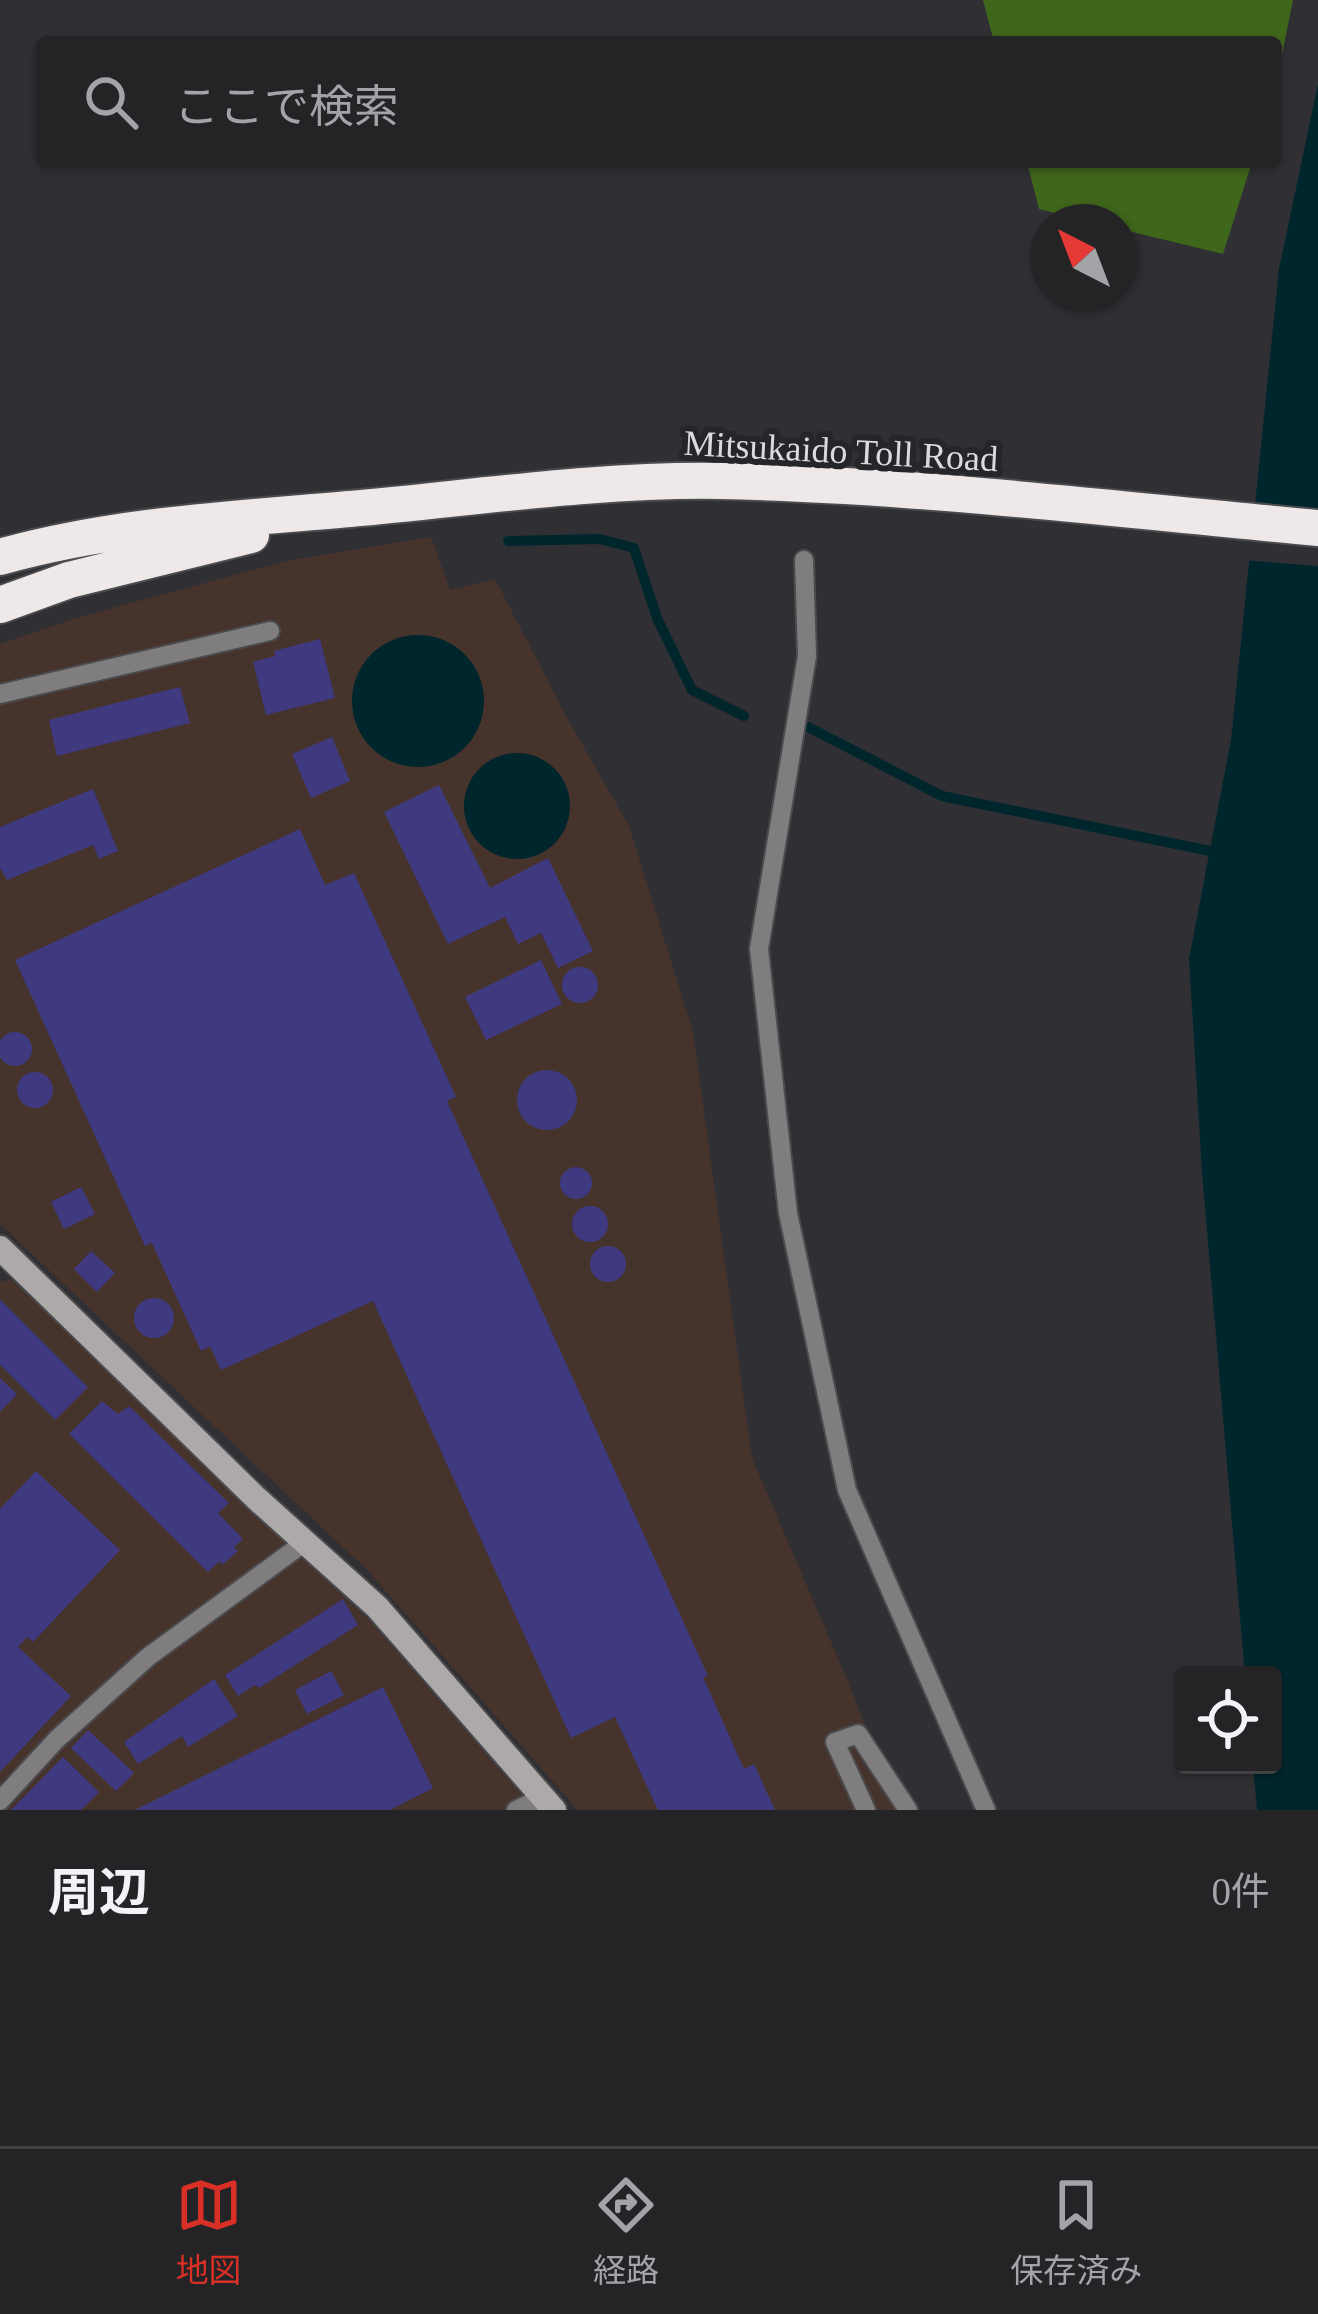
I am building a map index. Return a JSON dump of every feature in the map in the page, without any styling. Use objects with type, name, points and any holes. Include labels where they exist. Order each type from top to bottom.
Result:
[{"type":"highway","name":"Mitsukaido Toll Road","points":[[0,557],[187,523],[603,484],[721,481],[948,495],[1318,528]]},
{"type":"highway","name":"Mitsukaido Toll Road","points":[[0,605],[69,580],[359,508]]},
{"type":"street","points":[[0,1248],[377,1607],[549,1804]]},
{"type":"lane","points":[[804,560],[807,656],[759,949],[788,1213],[848,1490],[986,1810]]},
{"type":"lane","points":[[0,694],[270,631]]},
{"type":"lane","points":[[0,1801],[57,1738],[148,1657],[305,1542]]},
{"type":"lane","points":[[866,1810],[835,1742],[858,1734],[908,1810]]},
{"type":"lane","points":[[516,1810],[549,1804]]},
{"type":"shaded area","points":[[431,537],[450,590],[495,579],[629,826],[693,1032],[752,1458],[898,1810],[578,1810],[368,1571],[0,1224],[0,644],[83,616],[287,561]]},
{"type":"shaded area","points":[[11,1279],[371,1622],[535,1810],[0,1810],[0,1282]]},
{"type":"green space","points":[[983,0],[1293,0],[1282,54],[1282,36],[992,36]]},
{"type":"green space","points":[[1029,168],[1250,168],[1223,254],[1138,233],[1138,204],[1038,204]]},
{"type":"water","points":[[1318,84],[1318,1810],[1257,1810],[1254,1774],[1282,1774],[1282,1666],[1244,1666],[1202,1172],[1189,959],[1231,740],[1279,269]]},
{"type":"water","points":[[418,635],[443,640],[465,654],[479,676],[484,701],[479,726],[465,748],[443,762],[418,767],[393,762],[371,748],[357,726],[352,701],[357,676],[371,654],[393,640]]},
{"type":"water","points":[[517,753],[537,757],[554,769],[566,786],[570,806],[566,826],[554,843],[537,855],[517,859],[497,855],[480,843],[468,826],[464,806],[468,786],[480,769],[497,757]]},
{"type":"pier","points":[[1249,503],[1318,509],[1318,566],[1243,560]]},
{"type":"building","points":[[320,639],[335,698],[266,715],[253,662]]},
{"type":"building","points":[[180,687],[190,723],[57,756],[49,720]]},
{"type":"building","points":[[332,737],[350,781],[311,798],[292,754]]},
{"type":"building","points":[[439,785],[490,888],[548,858],[593,951],[558,968],[541,933],[518,944],[505,917],[448,944],[384,812]]},
{"type":"building","points":[[93,789],[118,851],[99,859],[93,845],[7,880],[0,868],[0,827]]},
{"type":"building","points":[[300,829],[325,885],[354,873],[456,1097],[447,1101],[708,1676],[703,1677],[744,1769],[754,1764],[775,1810],[658,1810],[615,1717],[571,1738],[373,1301],[221,1370],[210,1346],[201,1351],[152,1243],[145,1246],[15,960]]},
{"type":"building","points":[[541,960],[562,1004],[486,1040],[465,997]]},
{"type":"building","points":[[580,967],[593,972],[598,985],[593,998],[580,1003],[567,998],[562,985],[567,972]]},
{"type":"building","points":[[8,1033],[22,1033],[31,1042],[31,1056],[22,1065],[8,1065],[-1,1056],[-1,1042]]},
{"type":"building","points":[[547,1070],[568,1079],[577,1100],[568,1121],[547,1130],[526,1121],[517,1100],[526,1079]]},
{"type":"building","points":[[35,1072],[48,1077],[53,1090],[48,1103],[35,1108],[22,1103],[17,1090],[22,1077]]},
{"type":"building","points":[[576,1167],[588,1171],[592,1183],[588,1195],[576,1199],[564,1195],[560,1183],[564,1171]]},
{"type":"building","points":[[81,1187],[95,1214],[64,1229],[51,1202]]},
{"type":"building","points":[[590,1206],[603,1211],[608,1224],[603,1237],[590,1242],[577,1237],[572,1224],[577,1211]]},
{"type":"building","points":[[608,1246],[621,1251],[626,1264],[621,1277],[608,1282],[595,1277],[590,1264],[595,1251]]},
{"type":"building","points":[[91,1251],[115,1273],[97,1292],[74,1269]]},
{"type":"building","points":[[154,1298],[168,1304],[174,1318],[168,1332],[154,1338],[140,1332],[134,1318],[140,1304]]},
{"type":"building","points":[[0,1299],[88,1387],[55,1420],[0,1365]]},
{"type":"building","points":[[0,1378],[17,1394],[0,1412]]},
{"type":"building","points":[[102,1401],[118,1414],[129,1406],[229,1503],[218,1513],[243,1539],[234,1547],[238,1551],[222,1565],[220,1561],[208,1572],[69,1434]]},
{"type":"building","points":[[36,1471],[120,1550],[33,1642],[27,1637],[18,1647],[71,1696],[0,1772],[0,1509]]},
{"type":"building","points":[[343,1599],[358,1625],[259,1688],[255,1685],[238,1696],[225,1675]]},
{"type":"building","points":[[331,1671],[344,1695],[307,1714],[295,1690]]},
{"type":"building","points":[[214,1679],[238,1716],[188,1747],[182,1736],[138,1764],[124,1742]]},
{"type":"building","points":[[383,1687],[433,1788],[390,1810],[135,1810]]},
{"type":"building","points":[[88,1730],[134,1773],[116,1791],[71,1748]]},
{"type":"building","points":[[63,1757],[99,1792],[81,1810],[11,1810]]},
{"type":"waterway","points":[[508,541],[600,539],[634,548],[657,618],[692,690],[744,716]]},
{"type":"waterway","points":[[808,727],[942,796],[1210,851]]}]
